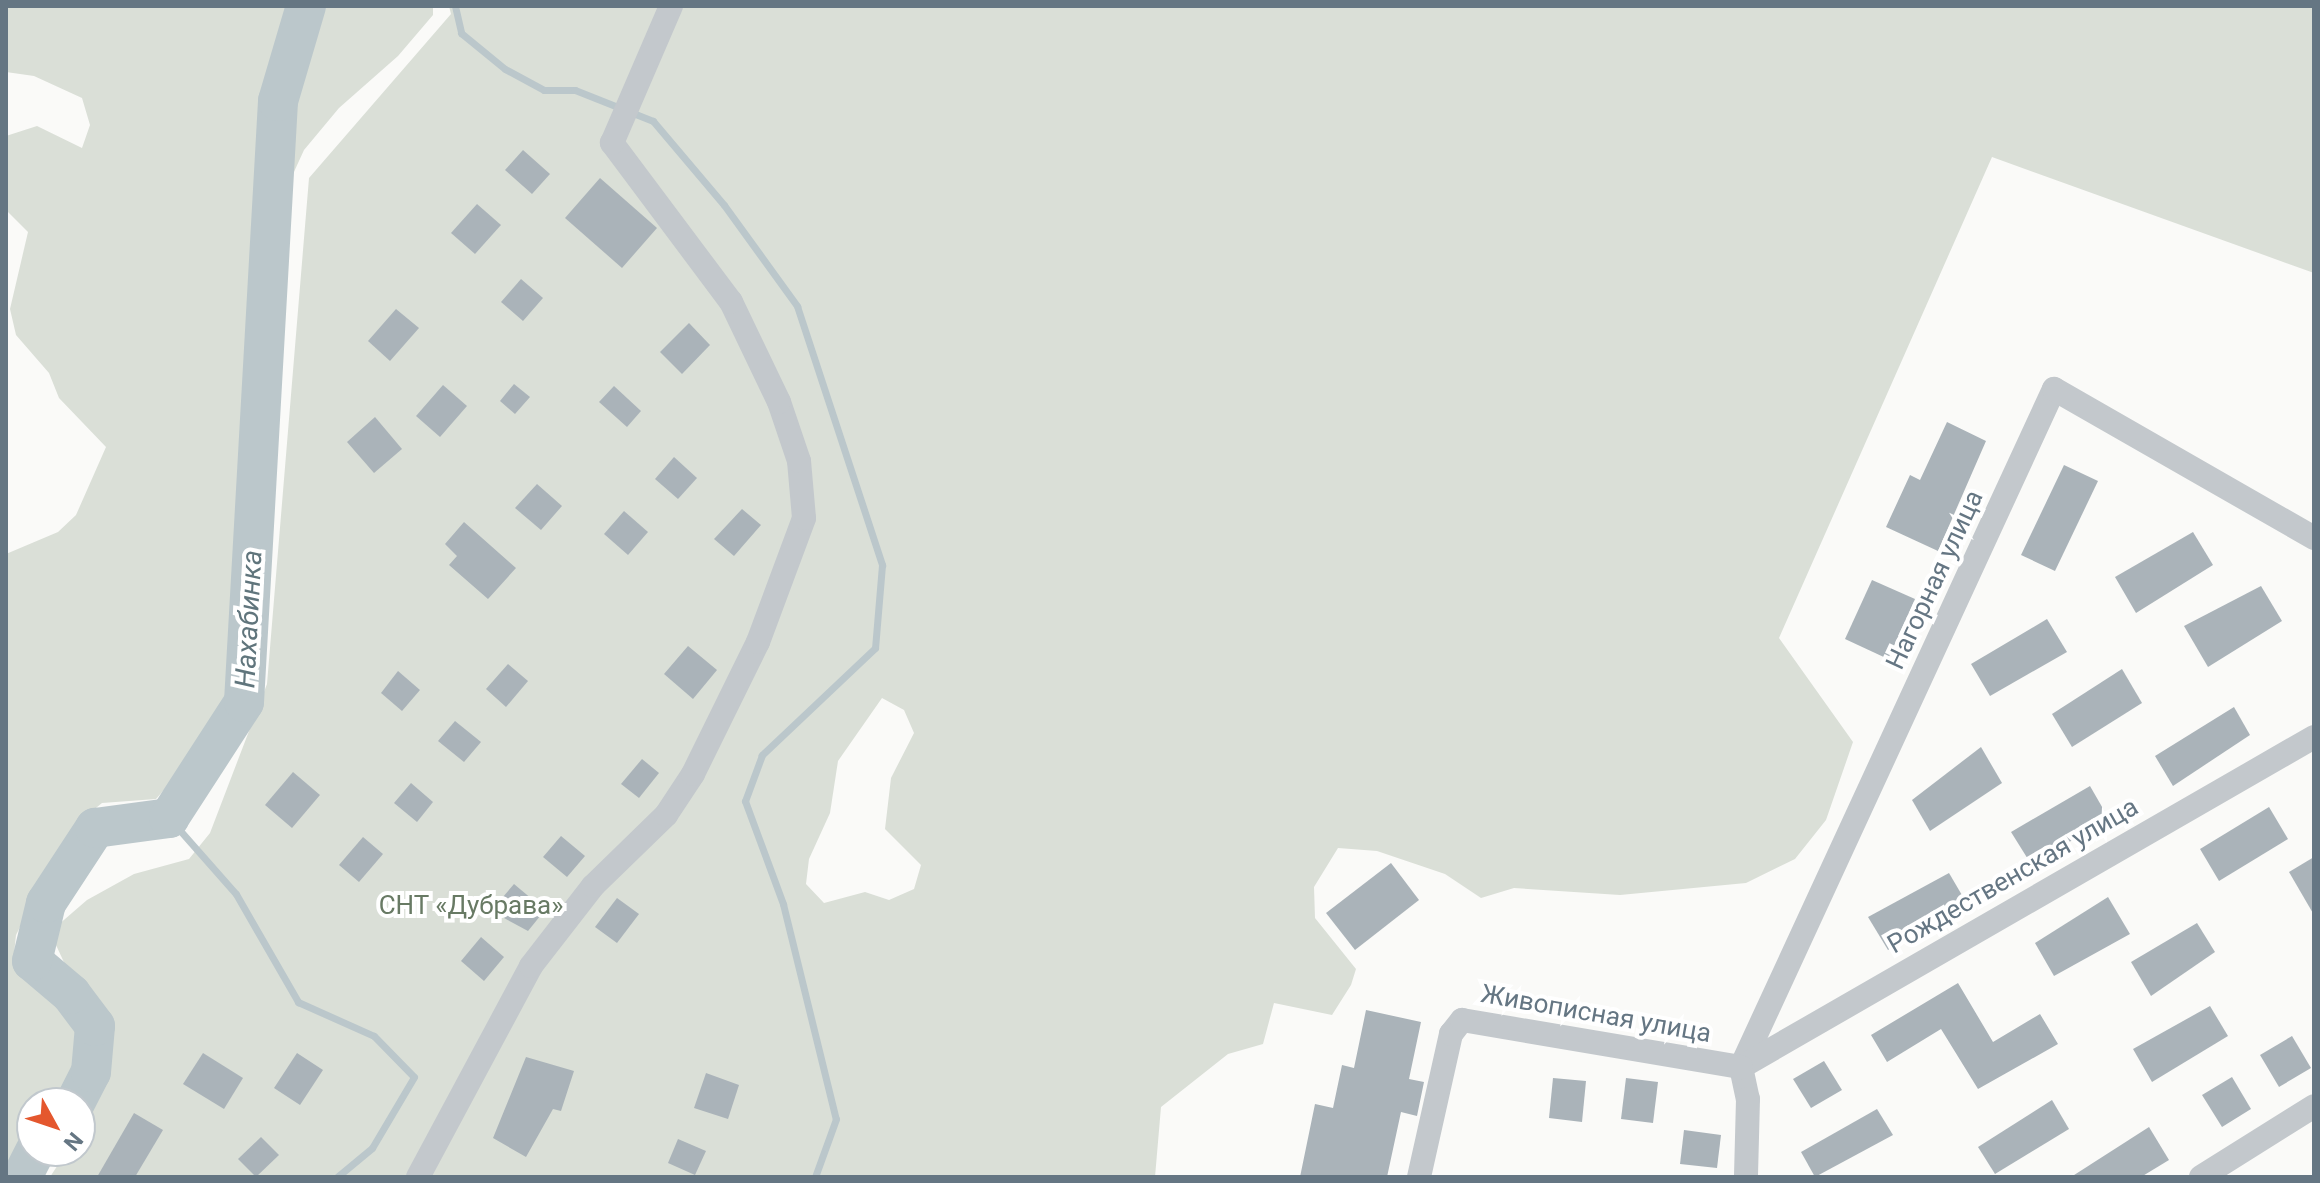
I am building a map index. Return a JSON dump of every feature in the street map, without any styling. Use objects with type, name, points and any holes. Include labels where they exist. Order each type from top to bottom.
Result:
[{"type":"street","points":[[418,1177],[531,966],[593,886],[666,815],[693,774],[758,642],[804,518],[799,461],[779,402],[731,302],[612,143],[671,6]]},
{"type":"street","name":"Нагорная улица","points":[[1741,1067],[2054,389],[2314,538]]},
{"type":"street","name":"Рождественская улица","points":[[1741,1067],[2314,737]]},
{"type":"street","name":"Живописная улица","points":[[1419,1177],[1451,1034],[1462,1020],[1741,1067]]},
{"type":"street","points":[[1741,1067],[1748,1099],[1746,1177]]},
{"type":"street","points":[[2201,1177],[2314,1106]]},
{"type":"green space","points":[[6,6],[433,6],[433,15],[398,56],[339,108],[304,150],[261,244],[239,658],[224,721],[156,799],[102,803],[80,821],[62,843],[16,935],[13,963],[66,1011],[80,1032],[78,1057],[64,1087],[16,1087],[16,1159],[6,1174],[6,554],[58,532],[76,515],[106,447],[59,398],[49,373],[16,335],[10,309],[28,232],[6,210],[6,136],[37,126],[82,148],[90,125],[82,98],[34,76],[6,72]]},
{"type":"green space","name":"СНТ «Дубрава»","points":[[449,6],[2314,6],[2314,273],[1992,157],[1779,638],[1853,742],[1826,820],[1795,859],[1746,883],[1620,895],[1514,888],[1481,898],[1445,874],[1377,851],[1338,848],[1314,887],[1315,918],[1356,969],[1351,985],[1332,1015],[1274,1003],[1263,1044],[1228,1054],[1161,1107],[1155,1177],[50,1177],[57,1167],[96,1167],[96,1090],[106,1052],[100,1000],[68,971],[50,932],[87,900],[134,874],[189,859],[210,833],[267,684],[309,178],[451,14]],"holes":[[[882,698],[904,710],[914,733],[891,778],[885,829],[921,865],[914,889],[889,900],[865,892],[824,903],[806,884],[809,859],[830,813],[838,761]]]},
{"type":"building","points":[[523,150],[550,174],[532,194],[505,170]]},
{"type":"building","points":[[600,178],[657,228],[622,268],[565,218]]},
{"type":"building","points":[[477,204],[501,225],[475,254],[451,233]]},
{"type":"building","points":[[521,279],[543,298],[523,321],[501,302]]},
{"type":"building","points":[[396,309],[419,328],[390,361],[368,341]]},
{"type":"building","points":[[689,323],[710,345],[682,374],[660,352]]},
{"type":"building","points":[[514,384],[530,397],[515,414],[500,401]]},
{"type":"building","points":[[443,385],[467,406],[440,437],[416,416]]},
{"type":"building","points":[[614,386],[641,411],[627,427],[599,402]]},
{"type":"building","points":[[375,417],[402,449],[374,473],[347,442]]},
{"type":"building","points":[[1947,422],[1986,441],[1938,551],[1886,527],[1910,475],[1920,480]]},
{"type":"building","points":[[674,457],[697,478],[678,499],[655,479]]},
{"type":"building","points":[[2064,465],[2098,481],[2055,571],[2021,555]]},
{"type":"building","points":[[537,484],[562,506],[541,530],[515,508]]},
{"type":"building","points":[[742,509],[761,525],[734,556],[714,539]]},
{"type":"building","points":[[624,511],[648,532],[628,555],[604,534]]},
{"type":"building","points":[[464,522],[516,568],[488,599],[449,565],[457,556],[445,544]]},
{"type":"building","points":[[2193,532],[2213,565],[2136,613],[2115,577]]},
{"type":"building","points":[[1872,580],[1915,599],[1888,659],[1845,639]]},
{"type":"building","points":[[2261,586],[2282,621],[2208,667],[2184,626]]},
{"type":"building","points":[[2047,619],[2067,652],[1990,696],[1971,664]]},
{"type":"building","points":[[688,646],[717,670],[693,699],[664,674]]},
{"type":"building","points":[[508,664],[528,681],[506,707],[486,689]]},
{"type":"building","points":[[2122,669],[2142,703],[2072,747],[2052,714]]},
{"type":"building","points":[[398,671],[420,690],[402,711],[381,693]]},
{"type":"building","points":[[2234,707],[2250,735],[2173,786],[2155,756]]},
{"type":"building","points":[[455,721],[481,742],[464,762],[438,741]]},
{"type":"building","points":[[1981,747],[2002,783],[1930,831],[1912,800]]},
{"type":"building","points":[[642,759],[659,773],[639,798],[621,784]]},
{"type":"building","points":[[293,772],[320,795],[292,828],[265,805]]},
{"type":"building","points":[[411,783],[433,802],[417,822],[394,803]]},
{"type":"building","points":[[2090,786],[2109,819],[2031,864],[2011,832]]},
{"type":"building","points":[[2269,807],[2288,839],[2219,881],[2200,849]]},
{"type":"building","points":[[561,836],[585,856],[567,877],[543,857]]},
{"type":"building","points":[[363,837],[383,854],[359,882],[339,865]]},
{"type":"building","points":[[2314,857],[2314,915],[2289,872]]},
{"type":"building","points":[[1391,863],[1419,900],[1355,950],[1326,913]]},
{"type":"building","points":[[1949,873],[1966,902],[1888,950],[1868,917]]},
{"type":"building","points":[[514,884],[545,910],[528,931],[491,911]]},
{"type":"building","points":[[2108,897],[2130,934],[2054,976],[2035,943]]},
{"type":"building","points":[[617,898],[639,914],[617,943],[595,927]]},
{"type":"building","points":[[2197,923],[2215,952],[2151,996],[2131,962]]},
{"type":"building","points":[[481,937],[504,957],[484,981],[461,961]]},
{"type":"building","points":[[1958,983],[1993,1042],[2040,1014],[2058,1044],[1978,1089],[1941,1029],[1887,1062],[1871,1035]]},
{"type":"building","points":[[2210,1006],[2228,1036],[2152,1082],[2133,1049]]},
{"type":"building","points":[[1366,1010],[1421,1022],[1409,1079],[1424,1082],[1417,1116],[1401,1112],[1387,1177],[1300,1177],[1315,1104],[1333,1108],[1342,1065],[1354,1068]]},
{"type":"building","points":[[2292,1036],[2311,1068],[2279,1087],[2260,1055]]},
{"type":"building","points":[[203,1053],[243,1078],[224,1109],[183,1084]]},
{"type":"building","points":[[297,1053],[323,1070],[300,1105],[274,1088]]},
{"type":"building","points":[[526,1057],[574,1071],[561,1111],[553,1109],[526,1157],[493,1138]]},
{"type":"building","points":[[1824,1061],[1842,1090],[1811,1108],[1793,1079]]},
{"type":"building","points":[[706,1073],[739,1085],[728,1119],[694,1108]]},
{"type":"building","points":[[2232,1077],[2251,1109],[2222,1127],[2202,1095]]},
{"type":"building","points":[[1553,1078],[1586,1081],[1582,1122],[1549,1118]]},
{"type":"building","points":[[1626,1078],[1658,1082],[1653,1123],[1621,1119]]},
{"type":"building","points":[[2052,1100],[2069,1129],[1995,1174],[1978,1147]]},
{"type":"building","points":[[1877,1109],[1893,1135],[1815,1177],[1801,1152]]},
{"type":"building","points":[[134,1113],[163,1130],[135,1177],[97,1177]]},
{"type":"building","points":[[2149,1127],[2169,1160],[2141,1177],[2071,1177]]},
{"type":"building","points":[[1684,1130],[1721,1135],[1717,1168],[1680,1164]]},
{"type":"building","points":[[261,1137],[279,1155],[256,1177],[238,1159]]},
{"type":"building","points":[[678,1139],[706,1151],[695,1175],[668,1163]]},
{"type":"waterway","name":"Нахабинка","points":[[83,1087],[91,1072],[95,1026],[71,994],[32,961],[46,903],[95,828],[169,818],[244,702],[278,101],[306,6]]},
{"type":"waterway","points":[[455,6],[461,33],[505,69],[544,90],[575,90],[653,121],[724,205],[797,306],[882,565],[875,648],[762,755],[745,801],[783,904],[836,1119],[815,1177]]},
{"type":"waterway","points":[[169,818],[236,894],[298,1002],[374,1036],[414,1077],[372,1148],[337,1177]]},
{"type":"waterway","name":"Нахабинка","points":[[22,1177],[27,1167]]}]
